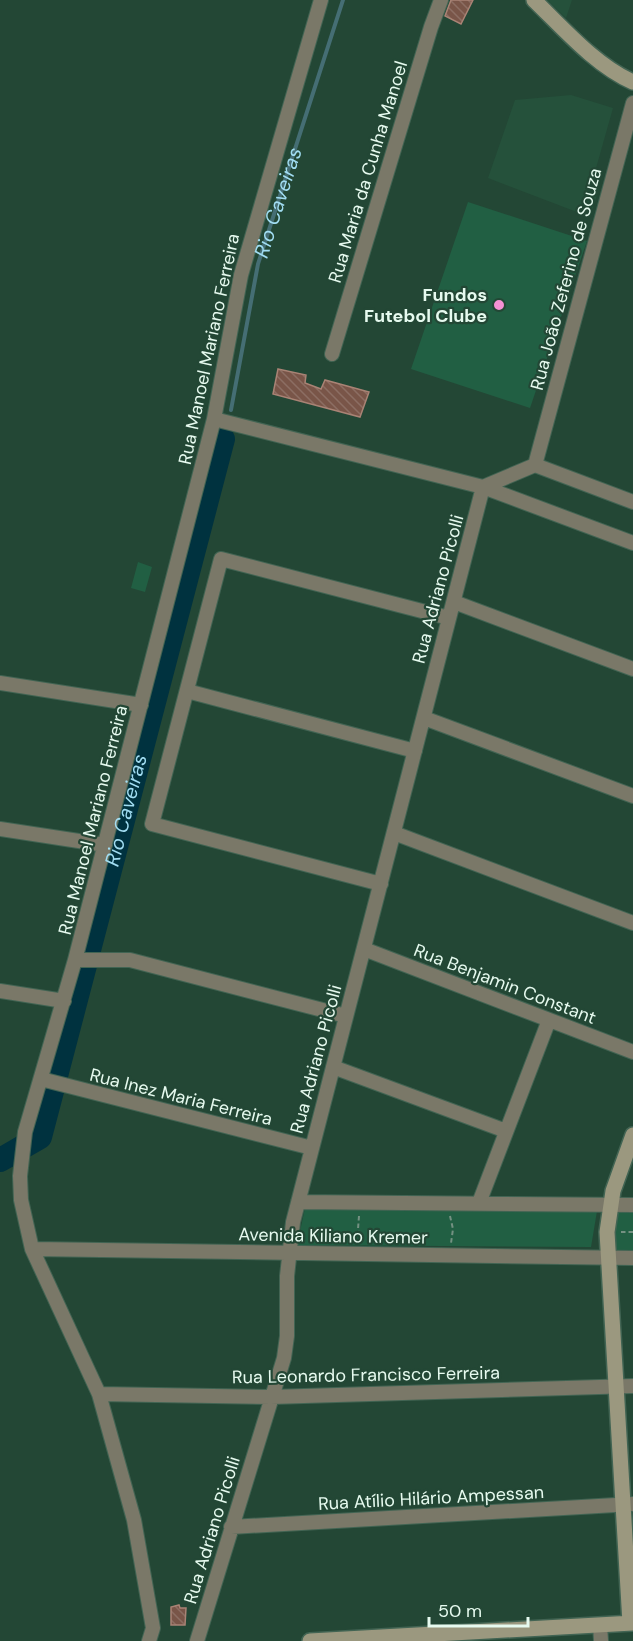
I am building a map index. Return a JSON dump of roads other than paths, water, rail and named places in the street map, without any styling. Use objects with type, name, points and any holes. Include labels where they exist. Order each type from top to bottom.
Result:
[{"type":"street","name":"Rua Manoel Mariano Ferreira","points":[[149,1641],[153,1628],[134,1520],[99,1394],[32,1249],[21,1200],[20,1176],[25,1132],[43,1080],[76,960],[214,419],[244,266],[321,0]]},
{"type":"street","name":"Rua Maria da Cunha Manoel","points":[[332,354],[441,0]]},
{"type":"street","points":[[534,0],[597,59],[615,73],[633,82]]},
{"type":"street","name":"Rua João Zeferino de Souza","points":[[534,465],[633,103]]},
{"type":"street","points":[[214,419],[483,487],[633,543]]},
{"type":"street","points":[[483,487],[534,465],[633,502]]},
{"type":"street","name":"Rua Adriano Picolli","points":[[197,1641],[286,1347],[289,1254],[298,1202],[483,487]]},
{"type":"street","points":[[381,884],[152,824],[186,691],[221,559],[449,618]]},
{"type":"street","points":[[454,602],[633,669]]},
{"type":"street","points":[[0,683],[141,705]]},
{"type":"street","points":[[186,691],[415,751]]},
{"type":"street","points":[[424,718],[633,796]]},
{"type":"street","points":[[0,829],[105,845]]},
{"type":"street","points":[[394,833],[633,923]]},
{"type":"street","name":"Rua Benjamin Constant","points":[[364,949],[633,1052]]},
{"type":"street","points":[[76,960],[142,962],[346,1016]]},
{"type":"street","points":[[0,991],[64,1001]]},
{"type":"street","points":[[479,1203],[549,1020]]},
{"type":"street","points":[[333,1067],[506,1131]]},
{"type":"street","name":"Rua Inez Maria Ferreira","points":[[43,1080],[312,1148]]},
{"type":"street","points":[[310,1641],[632,1623],[627,1505],[615,1387],[607,1232],[609,1205],[633,1135]]},
{"type":"street","name":"Avenida Kiliano Kremer","points":[[298,1202],[633,1205]]},
{"type":"street","name":"Avenida Kiliano Kremer","points":[[32,1249],[633,1258]]},
{"type":"street","name":"Rua Leonardo Francisco Ferreira","points":[[99,1394],[272,1397],[633,1386]]},
{"type":"street","name":"Rua Atílio Hilário Ampessan","points":[[231,1527],[627,1505]]},
{"type":"street","points":[[600,1625],[601,1641]]},
{"type":"waterway","name":"Rio Caveiras","points":[[231,410],[258,264],[343,0]]},
{"type":"waterway","name":"Rio Caveiras","points":[[0,1160],[40,1137],[223,439]]},
{"type":"place","name":"Fundos Futebol Clube","points":[[499,305]]}]
